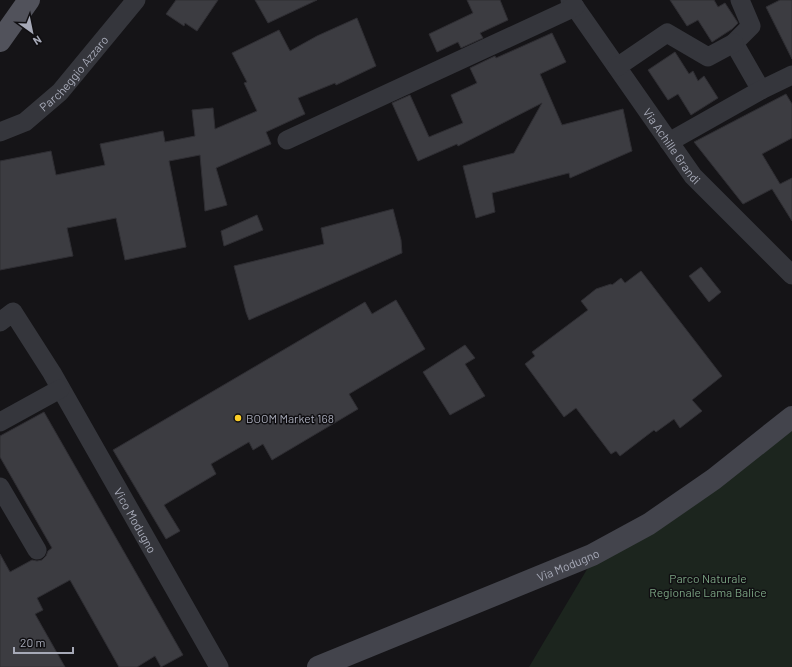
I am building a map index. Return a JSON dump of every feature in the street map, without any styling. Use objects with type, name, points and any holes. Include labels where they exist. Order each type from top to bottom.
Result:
[{"type":"main road","points":[[0,42],[30,0]]},
{"type":"street","name":"Parcheggio Azzaro","points":[[0,132],[25,122],[60,92],[136,0]]},
{"type":"street","points":[[617,67],[667,33],[708,57],[734,43],[751,26],[745,2]]},
{"type":"street","points":[[287,140],[572,3]]},
{"type":"street","name":"Via Achille Grandi","points":[[572,3],[693,176],[792,275]]},
{"type":"street","points":[[734,43],[761,90]]},
{"type":"street","points":[[669,142],[761,90],[792,75]]},
{"type":"street","points":[[0,322],[13,312],[56,381],[0,422]]},
{"type":"street","name":"Vico Modugno","points":[[56,381],[219,667]]},
{"type":"street","name":"Via Modugno","points":[[318,667],[592,555],[650,524],[714,479],[792,417]]},
{"type":"street","points":[[0,487],[37,550]]},
{"type":"green space","name":"Parco Naturale Regionale Lama Balice","points":[[792,427],[792,667],[529,667],[589,566]]},
{"type":"building","points":[[176,0],[218,0],[197,31],[185,23],[184,26],[166,14]]},
{"type":"building","points":[[255,0],[317,0],[268,23]]},
{"type":"building","points":[[467,0],[500,0],[508,20],[480,33],[483,38],[461,48],[458,42],[437,52],[429,34],[473,13]]},
{"type":"building","points":[[670,0],[714,0],[718,7],[725,3],[738,23],[732,29],[712,42],[698,20],[687,26]]},
{"type":"building","points":[[780,0],[792,0],[792,59],[766,7]]},
{"type":"building","points":[[357,18],[376,66],[336,85],[335,83],[298,98],[305,114],[266,132],[271,144],[216,168],[227,205],[205,211],[200,155],[169,161],[186,247],[125,260],[116,218],[67,228],[73,256],[0,270],[0,161],[51,151],[56,175],[105,165],[100,144],[163,131],[165,142],[195,136],[192,110],[213,108],[215,129],[257,111],[244,83],[247,82],[232,53],[279,30],[290,51],[317,36]]},
{"type":"building","points":[[552,33],[566,62],[540,74],[562,125],[623,109],[632,151],[570,178],[569,173],[492,193],[495,212],[476,218],[463,166],[514,153],[542,103],[458,146],[457,144],[418,161],[392,103],[410,95],[429,137],[463,123],[451,95],[477,83],[470,68],[495,56],[496,58]]},
{"type":"building","points":[[675,52],[689,74],[693,71],[698,81],[704,76],[718,98],[691,115],[678,94],[668,100],[648,70]]},
{"type":"building","points":[[786,94],[792,104],[792,138],[762,154],[780,184],[792,178],[792,221],[772,189],[743,204],[694,142]]},
{"type":"building","points":[[393,209],[401,240],[402,253],[249,320],[234,266],[324,244],[321,228]]},
{"type":"building","points":[[257,215],[263,230],[224,246],[221,231]]},
{"type":"building","points":[[701,267],[721,292],[709,302],[689,276]]},
{"type":"building","points":[[641,271],[722,376],[692,400],[702,411],[680,428],[674,419],[656,432],[654,430],[620,456],[616,451],[611,454],[576,408],[564,417],[525,364],[535,356],[532,352],[588,310],[581,301],[596,289],[611,284],[612,285],[621,278],[625,283]]},
{"type":"building","name":"BOOM Market 168","points":[[396,300],[425,349],[349,394],[358,409],[272,460],[263,444],[253,450],[249,442],[211,464],[216,474],[164,505],[180,531],[166,539],[113,450],[365,302],[372,314]]},
{"type":"building","points":[[465,345],[475,358],[465,364],[485,396],[450,415],[423,372]]},
{"type":"building","points":[[44,412],[183,655],[161,667],[155,656],[137,667],[119,667],[70,580],[37,598],[43,610],[35,614],[65,667],[0,667],[0,554],[10,572],[32,560],[42,560],[52,548],[0,457],[0,436]]},
{"type":"place","name":"BOOM Market 168","points":[[238,418]]}]
